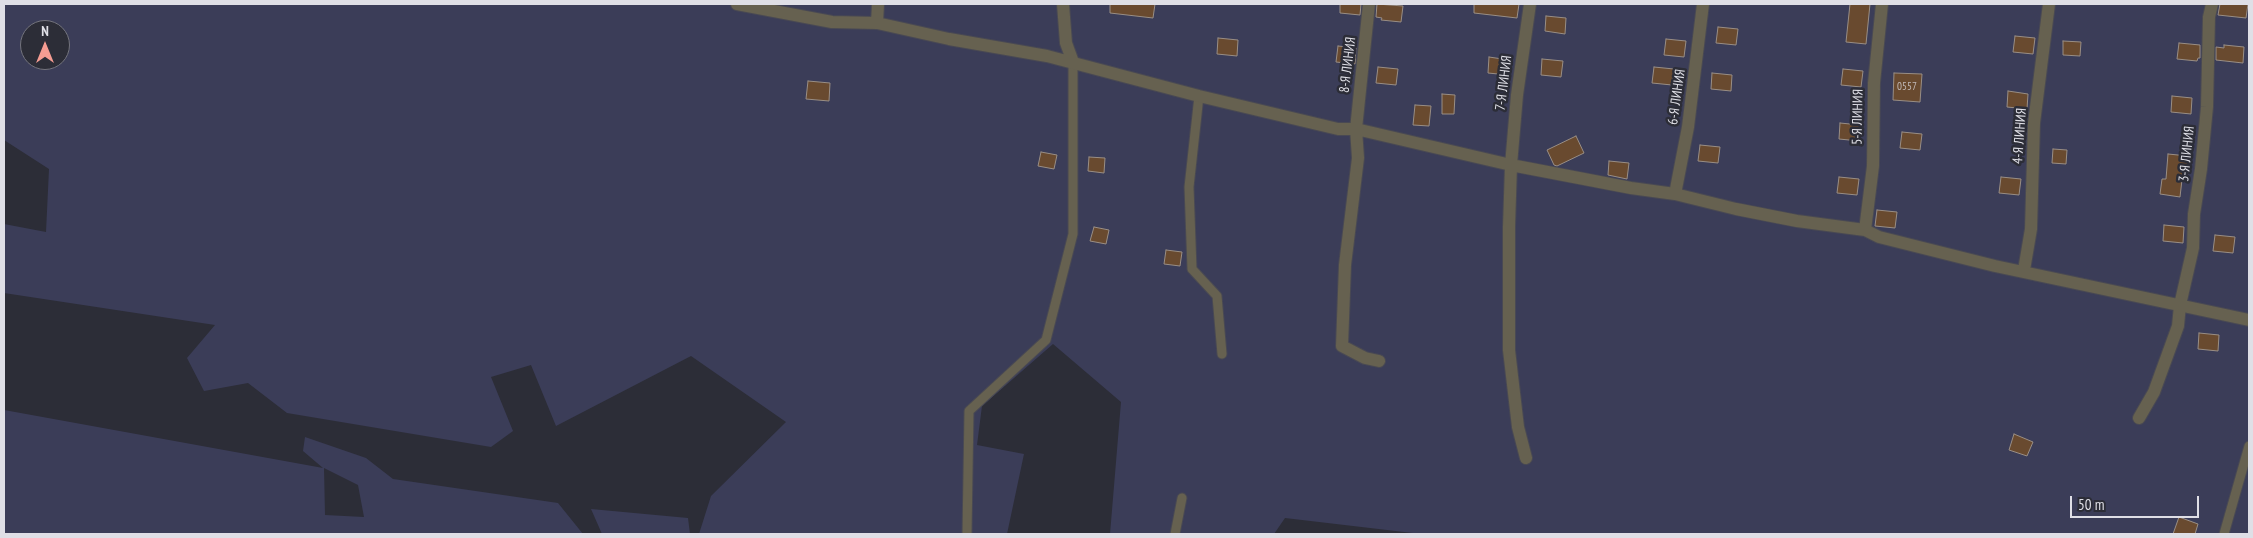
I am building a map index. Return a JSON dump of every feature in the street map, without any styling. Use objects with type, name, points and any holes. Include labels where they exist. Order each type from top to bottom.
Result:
[{"type":"street","points":[[737,4],[832,22],[877,23],[949,39],[1073,62],[1199,96],[1338,129],[1356,129],[1511,166],[1675,194],[1736,210],[1797,222],[1865,230],[1879,237],[1995,266],[2024,270],[2249,320]]},
{"type":"street","points":[[877,23],[878,4]]},
{"type":"street","points":[[1063,4],[1066,43],[1073,62]]},
{"type":"street","name":"8-Я ЛИНИЯ","points":[[1369,4],[1356,129],[1358,158],[1345,265],[1342,346],[1365,358],[1379,361]]},
{"type":"street","name":"7-Я ЛИНИЯ","points":[[1526,458],[1518,427],[1509,350],[1511,166],[1517,95],[1530,4]]},
{"type":"street","name":"6-Я ЛИНИЯ","points":[[1675,194],[1688,127],[1703,4]]},
{"type":"street","name":"5-Я ЛИНИЯ","points":[[1865,230],[1873,166],[1874,83],[1882,4]]},
{"type":"street","name":"4-Я ЛИНИЯ","points":[[2024,270],[2031,229],[2034,123],[2049,4]]},
{"type":"street","name":"3-Я ЛИНИЯ","points":[[2139,418],[2154,392],[2178,326],[2180,305],[2193,248],[2194,214],[2201,169],[2207,107],[2209,17],[2212,4]]},
{"type":"lane","points":[[967,534],[969,411],[1046,340],[1073,234],[1073,62]]},
{"type":"lane","points":[[1199,96],[1189,187],[1192,269],[1217,296],[1222,354]]},
{"type":"lane","points":[[2224,534],[2249,446]]},
{"type":"lane","points":[[1175,534],[1182,498]]},
{"type":"shaded area","points":[[4,4],[2249,4],[2249,534],[1421,534],[1285,518],[1274,534],[1110,534],[1121,402],[1053,344],[982,406],[977,445],[1024,454],[1007,534],[699,534],[711,496],[786,422],[691,356],[556,426],[531,365],[491,377],[513,431],[491,447],[287,413],[248,383],[204,391],[187,358],[215,325],[4,293],[4,224],[46,232],[49,169],[4,140]]},
{"type":"shaded area","points":[[4,410],[323,468],[303,451],[305,437],[366,458],[393,479],[558,503],[583,534],[4,534]],"holes":[[[324,468],[358,485],[364,517],[325,515]]]},
{"type":"shaded area","points":[[591,509],[688,518],[690,534],[602,534]]},
{"type":"building","points":[[1110,4],[1155,4],[1153,18],[1110,13]]},
{"type":"building","points":[[1340,4],[1361,4],[1360,15],[1340,13]]},
{"type":"building","points":[[1377,4],[1403,6],[1401,22],[1381,20],[1382,18],[1376,17]]},
{"type":"building","points":[[1474,4],[1519,4],[1517,18],[1474,13]]},
{"type":"building","points":[[1850,4],[1870,4],[1866,44],[1846,42]]},
{"type":"building","points":[[2220,4],[2248,4],[2246,18],[2218,15]]},
{"type":"building","points":[[1546,16],[1566,18],[1565,34],[1545,31]]},
{"type":"building","points":[[1718,27],[1738,29],[1736,45],[1716,43]]},
{"type":"building","points":[[2015,36],[2035,38],[2033,54],[2013,52]]},
{"type":"building","points":[[1218,38],[1238,40],[1237,56],[1217,54]]},
{"type":"building","points":[[1666,39],[1686,41],[1684,57],[1664,55]]},
{"type":"building","points":[[2063,41],[2081,42],[2080,56],[2063,55]]},
{"type":"building","points":[[2179,43],[2200,45],[2200,58],[2197,61],[2177,59]]},
{"type":"building","points":[[2224,45],[2244,47],[2243,63],[2216,60],[2216,47],[2224,48]]},
{"type":"building","points":[[1338,46],[1356,48],[1355,64],[1336,62]]},
{"type":"building","points":[[1489,57],[1509,60],[1508,75],[1488,73]]},
{"type":"building","points":[[1542,59],[1563,61],[1561,77],[1541,75]]},
{"type":"building","points":[[1378,67],[1398,69],[1396,85],[1376,83]]},
{"type":"building","points":[[1654,67],[1674,69],[1672,85],[1652,83]]},
{"type":"building","points":[[1843,69],[1863,71],[1861,87],[1841,85]]},
{"type":"building","points":[[1712,73],[1732,75],[1731,91],[1711,89]]},
{"type":"building","points":[[1894,73],[1922,74],[1920,102],[1893,100]]},
{"type":"building","points":[[808,81],[830,83],[829,101],[806,99]]},
{"type":"building","points":[[2008,91],[2028,94],[2027,109],[2007,107]]},
{"type":"building","points":[[1442,94],[1455,95],[1454,114],[1442,114]]},
{"type":"building","points":[[2172,96],[2192,98],[2191,114],[2171,112]]},
{"type":"building","points":[[1415,105],[1431,106],[1429,126],[1413,125]]},
{"type":"building","points":[[1840,123],[1860,125],[1859,141],[1839,139]]},
{"type":"building","points":[[1902,132],[1922,134],[1920,150],[1900,148]]},
{"type":"building","points":[[1576,136],[1584,153],[1557,166],[1554,165],[1547,150]]},
{"type":"building","points":[[1700,145],[1720,147],[1718,163],[1698,161]]},
{"type":"building","points":[[2053,149],[2067,150],[2066,164],[2052,163]]},
{"type":"building","points":[[1041,152],[1057,155],[1054,169],[1038,166]]},
{"type":"building","points":[[2168,154],[2188,156],[2187,172],[2183,171],[2180,197],[2160,194],[2162,179],[2166,179]]},
{"type":"building","points":[[1089,157],[1105,158],[1104,173],[1088,171]]},
{"type":"building","points":[[1609,161],[1629,163],[1627,179],[1608,175]]},
{"type":"building","points":[[1839,177],[1859,179],[1857,195],[1837,193]]},
{"type":"building","points":[[2001,177],[2021,179],[2019,195],[1999,193]]},
{"type":"building","points":[[1877,210],[1897,212],[1895,228],[1875,226]]},
{"type":"building","points":[[2164,225],[2184,227],[2183,243],[2163,241]]},
{"type":"building","points":[[1094,227],[1109,230],[1106,244],[1090,241]]},
{"type":"building","points":[[2215,235],[2235,237],[2233,253],[2213,251]]},
{"type":"building","points":[[1166,250],[1182,252],[1180,266],[1164,264]]},
{"type":"building","points":[[2199,333],[2219,335],[2218,351],[2198,349]]},
{"type":"building","points":[[2014,434],[2033,442],[2027,456],[2009,450]]},
{"type":"building","points":[[2179,517],[2198,524],[2195,534],[2173,534]]}]
